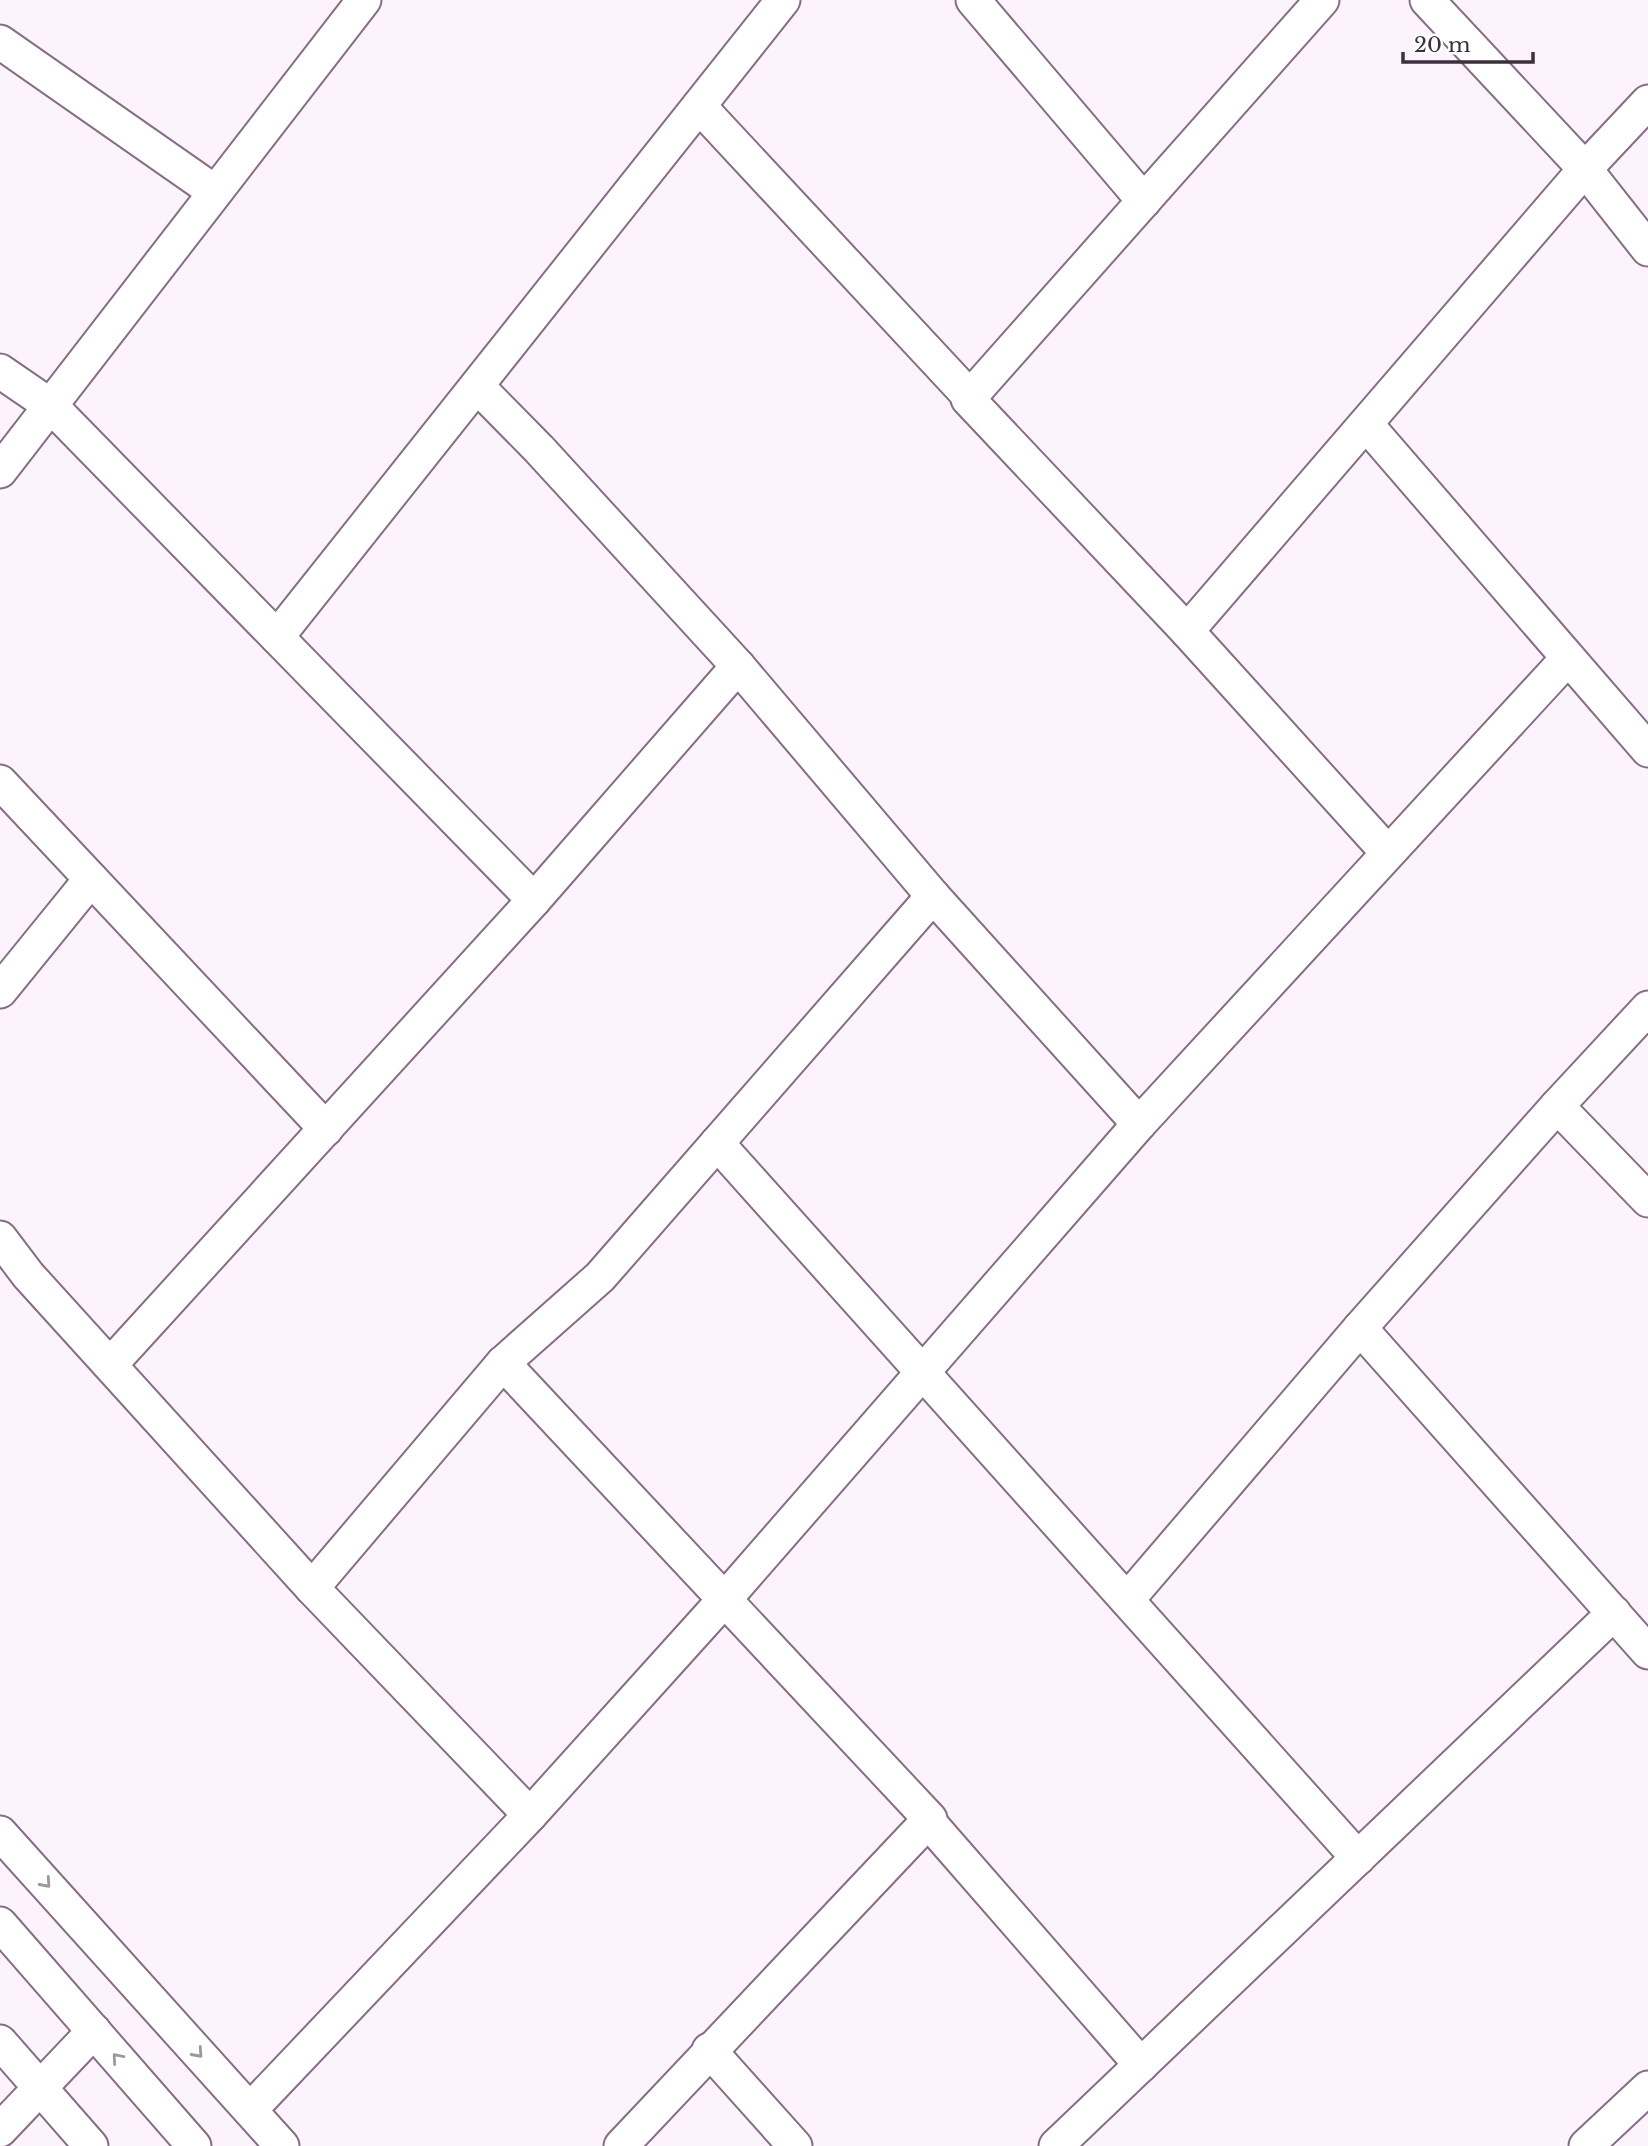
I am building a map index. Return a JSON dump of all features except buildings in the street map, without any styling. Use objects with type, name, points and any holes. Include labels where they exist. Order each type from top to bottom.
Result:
[{"type":"street","points":[[0,471],[364,0]]},
{"type":"street","points":[[277,637],[783,0]]},
{"type":"street","points":[[972,0],[1144,201]]},
{"type":"street","points":[[970,397],[1322,0]]},
{"type":"street","points":[[1427,0],[1585,169],[1648,249]]},
{"type":"street","points":[[0,42],[215,192]]},
{"type":"street","points":[[1187,631],[1585,169],[1648,102]]},
{"type":"street","points":[[699,106],[970,397],[968,399],[1187,631],[1388,853]]},
{"type":"street","points":[[0,371],[51,406],[534,900]]},
{"type":"street","points":[[477,386],[539,449],[738,666],[933,895],[1139,1124]]},
{"type":"street","points":[[1366,424],[1648,750]]},
{"type":"street","points":[[250,2110],[530,1815],[724,1600],[1139,1124],[1568,658]]},
{"type":"street","points":[[110,1365],[534,900],[738,666]]},
{"type":"street","points":[[0,782],[326,1129]]},
{"type":"street","points":[[0,991],[91,879]]},
{"type":"street","points":[[312,1588],[503,1363],[600,1277],[933,895]]},
{"type":"street","points":[[1127,1600],[1360,1328],[1648,1008]]},
{"type":"street","points":[[1557,1106],[1648,1200]]},
{"type":"street","points":[[717,1143],[1358,1858]]},
{"type":"street","points":[[0,1238],[28,1275],[312,1588],[530,1815]]},
{"type":"street","points":[[1360,1328],[1648,1652]]},
{"type":"street","points":[[503,1363],[930,1819],[928,1821],[1141,2065]]},
{"type":"street","points":[[1056,2146],[1614,1613]]},
{"type":"street","points":[[621,2146],[928,1821]]},
{"type":"street","points":[[0,1833],[282,2146]]},
{"type":"street","points":[[0,1924],[194,2146]]},
{"type":"street","points":[[0,2130],[94,2031]]},
{"type":"street","points":[[0,2042],[90,2146]]},
{"type":"street","points":[[709,2050],[795,2146]]},
{"type":"street","points":[[1586,2146],[1648,2088]]}]
